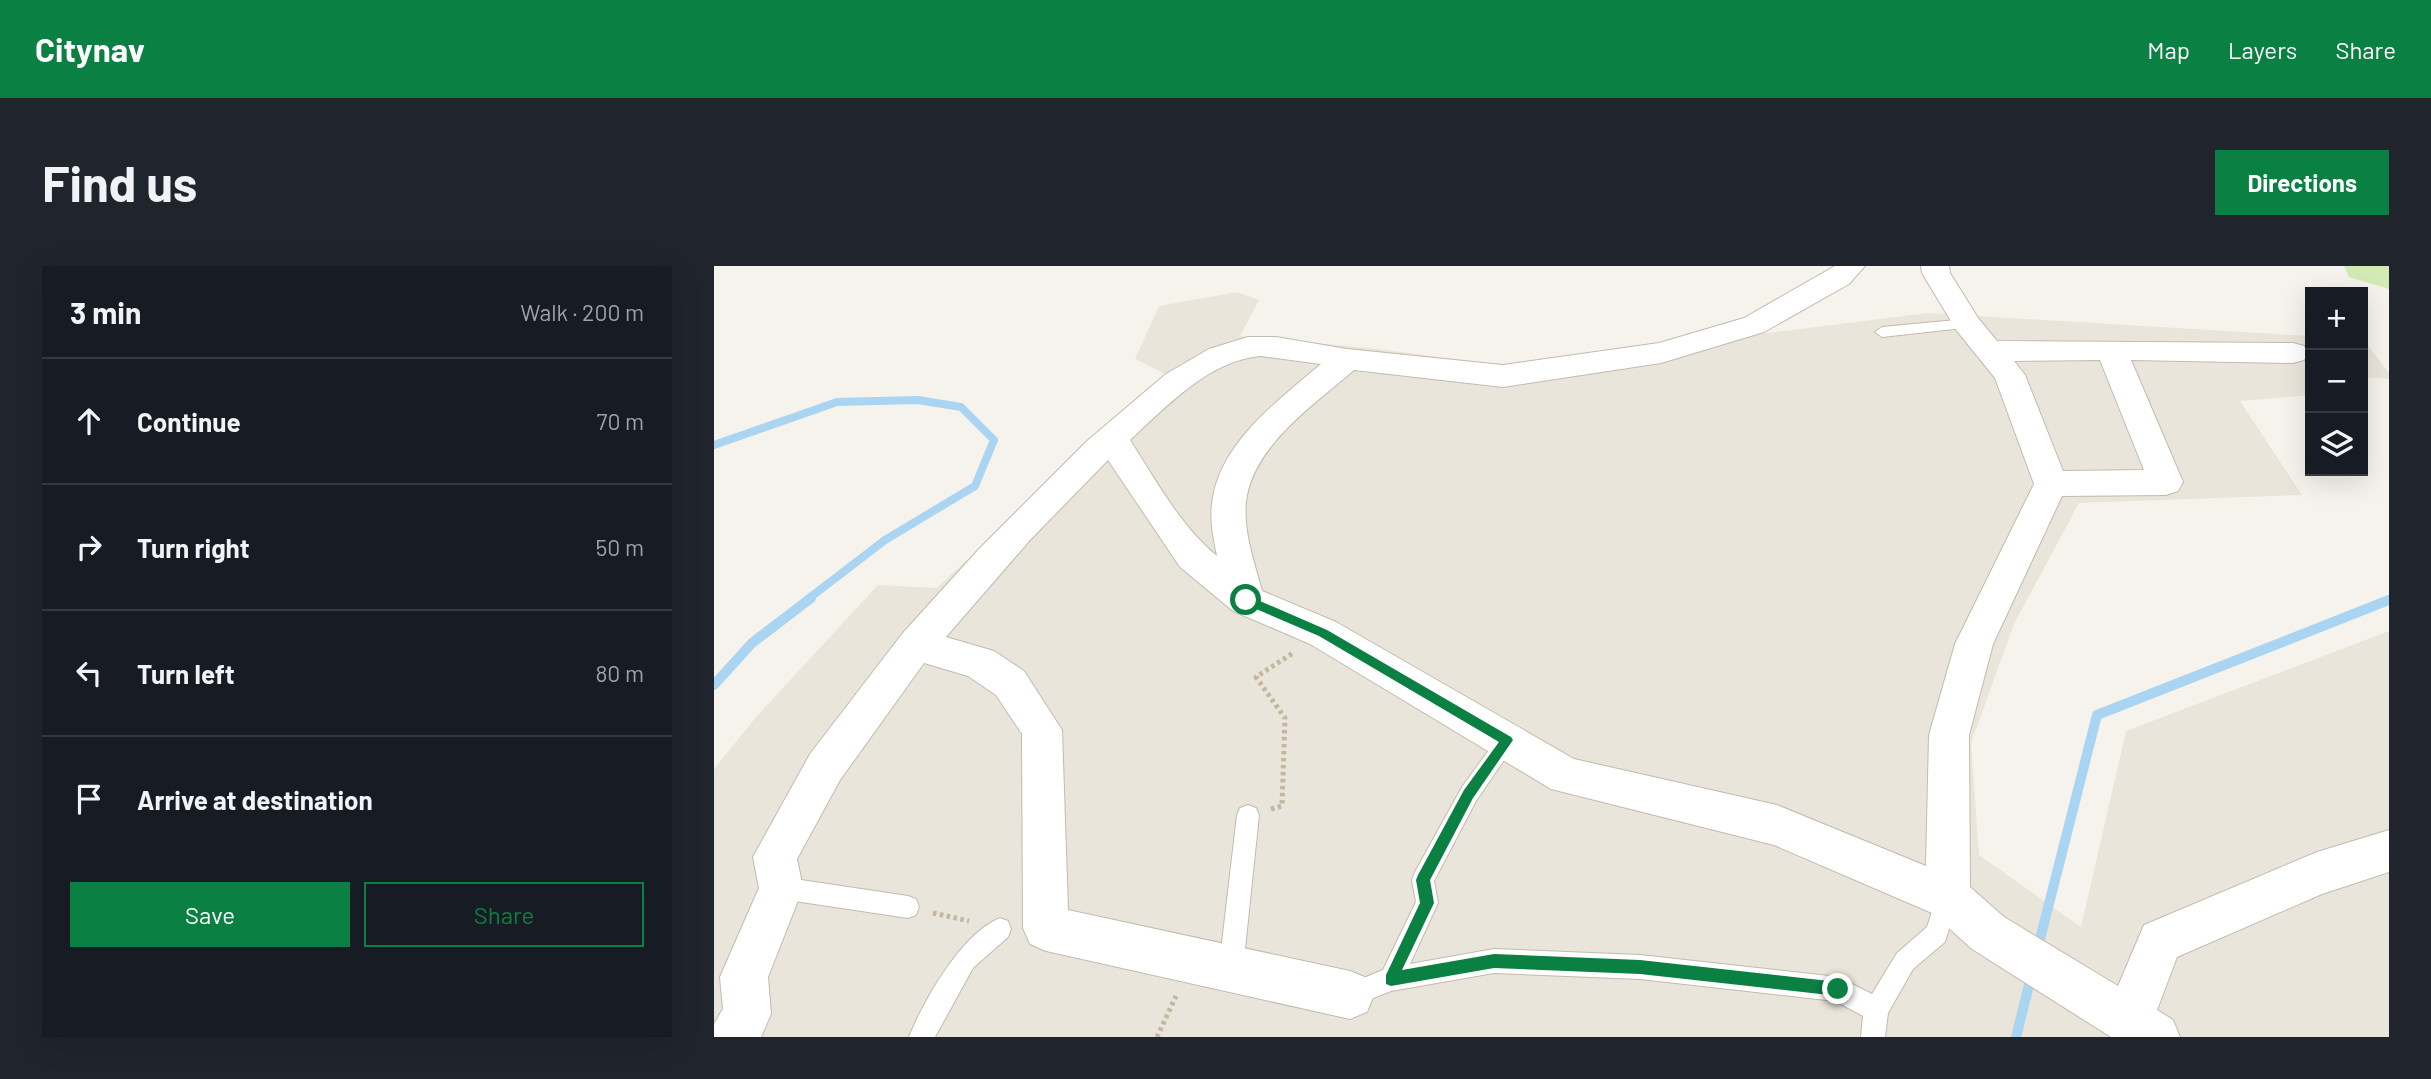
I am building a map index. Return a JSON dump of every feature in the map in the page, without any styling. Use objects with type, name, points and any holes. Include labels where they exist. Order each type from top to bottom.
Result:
[{"type":"street","points":[[733,1037],[747,1014],[744,977],[781,888],[775,857],[825,767],[916,645],[993,555],[1111,438],[1184,374],[1238,349],[1284,347],[1347,359],[1503,376],[1661,354],[1754,325],[1839,278],[1851,266]]},
{"type":"street","points":[[1935,266],[1936,273],[1978,338],[2008,374],[2051,484],[1974,644],[1949,735],[1948,897]]},
{"type":"street","points":[[1978,338],[2111,350],[2293,353]]},
{"type":"street","points":[[2051,484],[2166,482],[2111,350]]},
{"type":"street","points":[[1246,600],[1228,519],[1234,476],[1262,435],[1347,359]]},
{"type":"street","points":[[1111,438],[1193,557],[1246,600],[1323,633],[1566,776],[1777,825],[1948,897],[1988,933],[2142,1028],[2160,941],[2316,874],[2389,851]]},
{"type":"street","points":[[916,645],[979,663],[1010,683],[1042,730],[1046,928],[1350,995]]},
{"type":"lane","points":[[1882,332],[1978,338]]},
{"type":"lane","points":[[1391,979],[1427,903],[1423,880],[1469,794],[1507,740]]},
{"type":"lane","points":[[1230,968],[1248,815]]},
{"type":"lane","points":[[781,888],[908,906]]},
{"type":"lane","points":[[1873,1037],[1876,1010],[1905,961],[1937,933],[1948,897]]},
{"type":"lane","points":[[922,1037],[965,960],[1000,929]]},
{"type":"lane","points":[[1350,995],[1391,979],[1494,961],[1640,967],[1838,989],[1876,1010]]},
{"type":"path","points":[[1248,815],[1282,806],[1285,718],[1256,677],[1323,633]]},
{"type":"shaded area","points":[[1237,292],[1259,300],[1240,336],[1378,349],[1506,366],[1928,313],[2305,336],[2305,395],[2240,401],[2302,495],[2079,503],[2014,624],[1971,743],[1979,855],[2081,927],[2126,731],[2389,631],[2389,1037],[714,1037],[714,769],[757,716],[878,585],[937,588],[1165,374],[1135,359],[1159,306]]},
{"type":"shaded area","points":[[2368,346],[2389,373],[2389,379],[2368,377]]},
{"type":"green space","points":[[2344,266],[2389,266],[2389,289],[2349,277]]},
{"type":"waterway","points":[[714,445],[837,402],[918,400],[961,407],[994,440],[975,486],[885,540],[808,599]]},
{"type":"waterway","points":[[714,685],[752,643],[811,598]]},
{"type":"waterway","points":[[2037,951],[2097,715],[2389,600]]},
{"type":"waterway","points":[[2016,1037],[2032,973]]},
{"type":"route","points":[[1246,600],[1323,633],[1507,740],[1469,794],[1423,880],[1427,903],[1391,979],[1494,961],[1640,967],[1838,989]]}]
